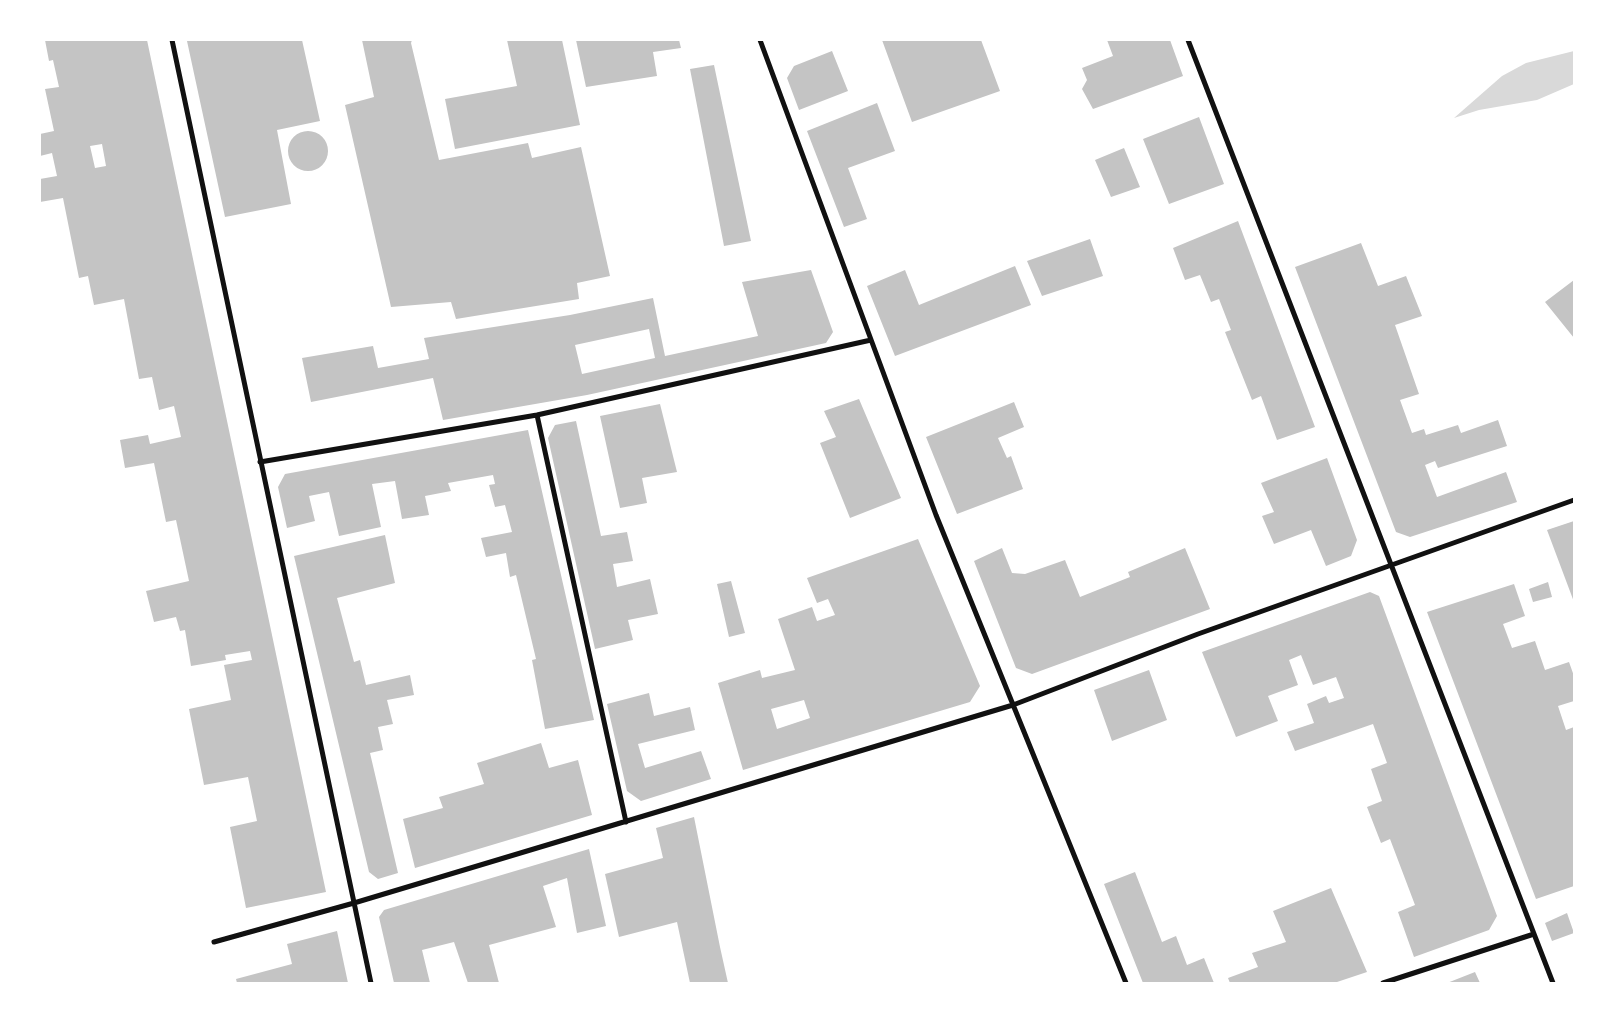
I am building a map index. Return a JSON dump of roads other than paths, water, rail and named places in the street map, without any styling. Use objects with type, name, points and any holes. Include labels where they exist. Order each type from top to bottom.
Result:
[{"type":"street","points":[[172,40],[371,983]]},
{"type":"street","points":[[760,40],[936,515],[1126,983]]},
{"type":"street","points":[[1188,40],[1553,983]]},
{"type":"street","points":[[260,462],[537,415],[871,340]]},
{"type":"street","points":[[537,415],[626,822]]},
{"type":"street","points":[[214,942],[354,903],[1013,705],[1198,634],[1574,500]]},
{"type":"street","points":[[1383,983],[1534,934]]}]
